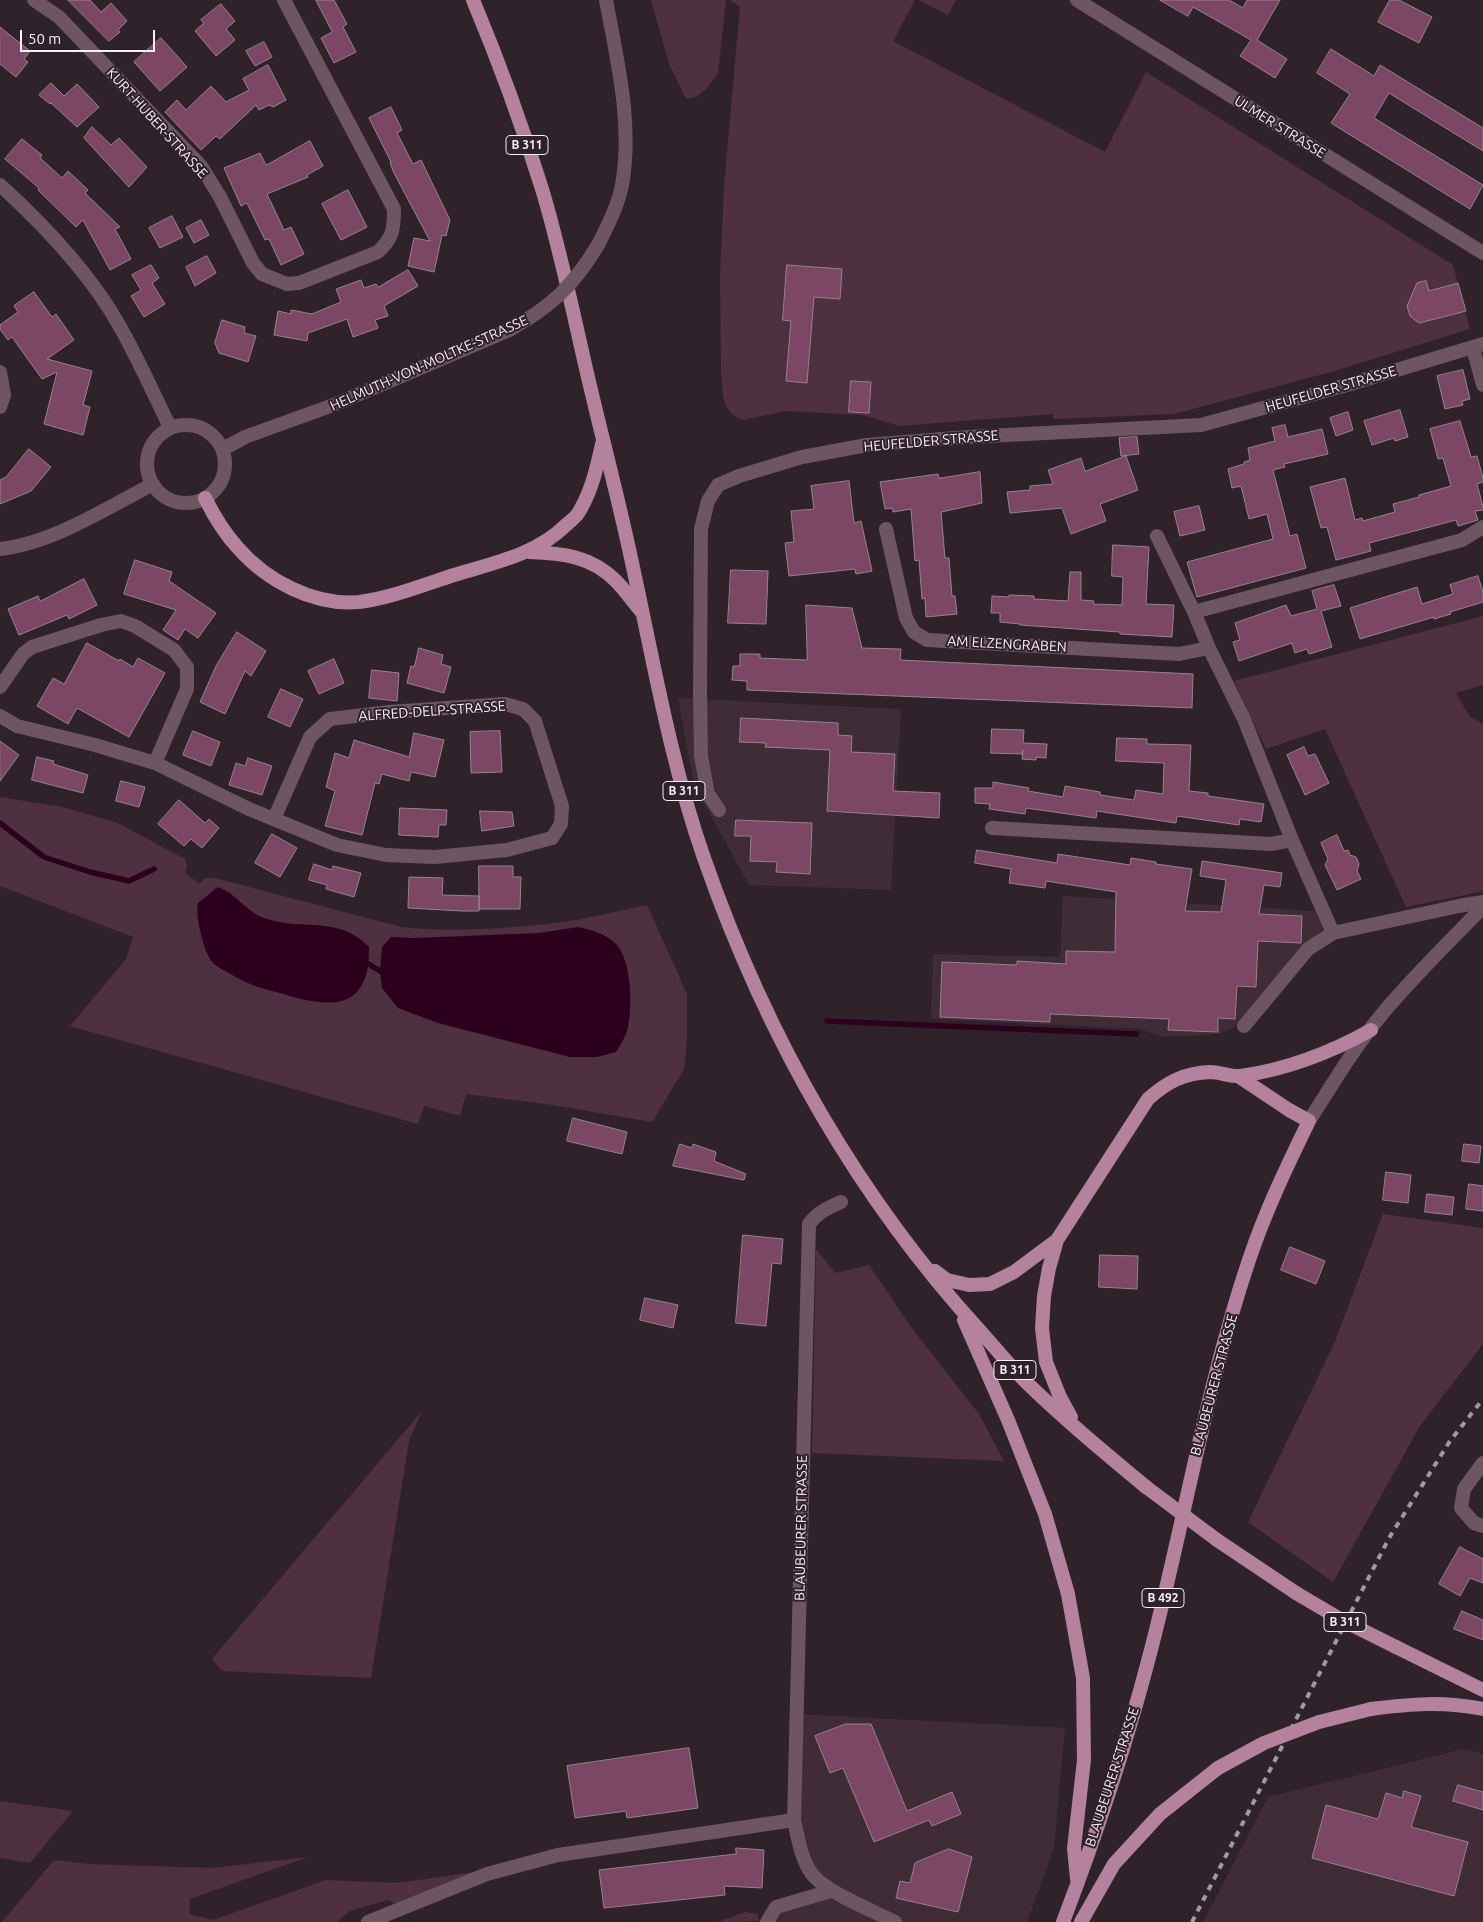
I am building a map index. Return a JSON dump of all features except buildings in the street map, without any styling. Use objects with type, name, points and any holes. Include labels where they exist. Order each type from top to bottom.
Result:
[{"type":"main road","name":"B 311","points":[[473,0],[503,71],[542,189],[555,236],[625,531],[677,767],[703,855],[744,963],[782,1045],[827,1125],[872,1197],[914,1255],[1024,1380],[1077,1429],[1146,1487],[1217,1540],[1296,1593],[1340,1619],[1483,1690]]},
{"type":"main road","points":[[205,498],[216,520],[238,549],[268,576],[298,591],[328,600],[358,602],[388,596],[528,552],[556,536],[579,513],[593,482],[602,440]]},
{"type":"main road","points":[[528,552],[562,553],[588,561],[615,580],[643,614]]},
{"type":"main road","points":[[1077,1429],[1060,1397],[1046,1362],[1042,1328],[1044,1296],[1057,1240],[1148,1099],[1163,1085],[1183,1076],[1211,1072],[1238,1076],[1295,1064],[1319,1056],[1371,1030]]},
{"type":"main road","points":[[1238,1076],[1309,1121]]},
{"type":"main road","name":"BLAUBEURER STRASSE","points":[[1063,1922],[1119,1766],[1147,1666],[1205,1411],[1243,1279],[1253,1248],[1283,1175],[1309,1121]]},
{"type":"main road","points":[[914,1255],[947,1280],[969,1285],[990,1284],[1014,1272],[1057,1240]]},
{"type":"main road","points":[[958,1307],[1008,1420],[1045,1514],[1068,1594],[1083,1678],[1084,1760],[1074,1848],[1077,1884]]},
{"type":"main road","points":[[1081,1922],[1114,1864],[1160,1814],[1218,1768],[1273,1739],[1319,1722],[1371,1709],[1417,1703],[1462,1705],[1483,1709]]},
{"type":"street","name":"KURT-HUBER-STRASSE","points":[[34,0],[59,17],[201,166],[220,197],[253,263],[262,274],[288,284],[299,283],[378,252],[389,243],[394,226],[394,209],[284,0]]},
{"type":"street","name":"HELMUTH-VON-MOLTKE-STRASSE","points":[[223,449],[245,437],[336,404],[509,330],[535,316],[582,271],[598,246],[612,218],[622,187],[626,152],[621,78],[606,0]]},
{"type":"street","name":"ULMER STRASSE","points":[[1077,0],[1483,253]]},
{"type":"street","points":[[0,185],[19,202],[88,279],[118,324],[170,427]]},
{"type":"street","name":"HEUFELDER STRASSE","points":[[719,810],[708,794],[700,756],[701,528],[708,501],[718,485],[739,476],[802,457],[867,445],[968,437],[1202,425],[1478,346],[1483,385]]},
{"type":"street","points":[[0,372],[4,395],[0,407]]},
{"type":"street","points":[[186,424],[202,427],[215,437],[223,449],[226,460],[225,472],[221,482],[205,498],[191,502],[176,501],[163,495],[152,484],[147,468],[148,454],[155,440],[170,427],[186,424]]},
{"type":"street","points":[[0,549],[43,538],[91,516],[152,484]]},
{"type":"street","points":[[1194,612],[1462,540],[1483,527]]},
{"type":"street","name":"AM ELZENGRABEN","points":[[886,529],[906,618],[914,632],[927,640],[1179,654],[1209,648]]},
{"type":"street","points":[[1157,536],[1244,720],[1292,840],[1333,933]]},
{"type":"street","points":[[0,687],[23,654],[32,647],[101,625],[121,621],[135,626],[174,650],[187,667],[187,689],[155,763]]},
{"type":"street","name":"ALFRED-DELP-STRASSE","points":[[0,716],[17,726],[95,745],[155,763],[249,809],[337,845],[386,855],[435,857],[506,850],[552,838],[561,824],[562,806],[535,721],[523,709],[505,704],[389,712],[330,719],[310,737],[274,819]]},
{"type":"street","points":[[992,828],[1271,844],[1292,840]]},
{"type":"street","points":[[1244,1026],[1308,949],[1333,933],[1483,902]]},
{"type":"street","name":"BLAUBEURER STRASSE","points":[[1309,1121],[1337,1077],[1382,1014],[1433,957],[1483,907]]},
{"type":"street","name":"BLAUBEURER STRASSE","points":[[841,1202],[822,1211],[809,1224],[794,1820],[802,1854],[812,1875],[831,1891],[895,1922]]},
{"type":"street","points":[[1483,1463],[1464,1489],[1461,1508],[1474,1523],[1483,1526]]},
{"type":"street","points":[[368,1922],[488,1874],[558,1855],[794,1820]]},
{"type":"street","points":[[767,1922],[776,1907],[831,1891]]},
{"type":"shaded area","points":[[651,0],[726,0],[718,73],[706,89],[696,97],[686,99],[669,64]]},
{"type":"shaded area","points":[[729,0],[915,0],[893,41],[1105,152],[1146,72],[1453,265],[1470,329],[1331,372],[1174,414],[1053,419],[1053,414],[899,426],[863,415],[786,411],[743,420],[733,415],[727,408],[723,397],[721,371],[720,274],[724,187],[740,6]]},
{"type":"shaded area","points":[[919,0],[956,0],[948,15]]},
{"type":"shaded area","points":[[1483,616],[1483,685],[1456,693],[1470,717],[1483,724],[1483,890],[1406,907],[1325,729],[1266,749],[1234,681]]},
{"type":"shaded area","points":[[678,698],[901,709],[891,890],[749,885],[694,785]]},
{"type":"shaded area","points":[[0,797],[62,807],[118,823],[185,859],[187,865],[185,873],[200,884],[205,878],[215,878],[401,927],[458,930],[516,927],[577,920],[647,905],[687,994],[687,1041],[684,1069],[652,1122],[553,1105],[466,1094],[460,1116],[424,1106],[418,1124],[70,1026],[126,959],[133,937],[0,886]]},
{"type":"shaded area","points":[[218,887],[267,919],[294,924],[333,927],[357,937],[369,947],[367,969],[362,985],[353,996],[341,1001],[327,1003],[311,1001],[256,986],[239,979],[214,964],[204,944],[197,909],[198,903]]},
{"type":"shaded area","points":[[1063,896],[1315,911],[1323,929],[1307,944],[1241,1023],[1220,1034],[1163,1037],[1140,1029],[931,1019],[933,954],[1060,957]]},
{"type":"shaded area","points":[[578,927],[599,933],[608,938],[616,944],[625,962],[630,986],[629,1022],[626,1034],[616,1052],[597,1057],[570,1057],[438,1023],[398,1008],[382,988],[380,971],[382,947],[391,937],[415,938],[539,933]]},
{"type":"shaded area","points":[[1383,1214],[1483,1228],[1483,1344],[1420,1426],[1333,1582],[1248,1522],[1334,1344]]},
{"type":"shaded area","points":[[816,1249],[835,1273],[869,1265],[911,1327],[979,1414],[1004,1461],[812,1453]]},
{"type":"shaded area","points":[[422,1411],[409,1441],[371,1678],[222,1671],[212,1659]]},
{"type":"shaded area","points":[[796,1714],[1065,1728],[1054,1848],[1027,1922],[767,1922],[776,1907],[830,1890],[802,1854]]},
{"type":"shaded area","points":[[1464,1749],[1483,1754],[1483,1922],[1203,1922],[1268,1797]]},
{"type":"shaded area","points":[[0,1801],[73,1811],[30,1863],[0,1858]]},
{"type":"shaded area","points":[[308,1857],[190,1899],[189,1914],[213,1920],[326,1880],[397,1883],[482,1871],[396,1905],[388,1900],[350,1911],[336,1922],[2,1922],[54,1860],[88,1864],[212,1868]]},
{"type":"shaded area","points":[[745,1912],[758,1914],[759,1921],[718,1922]]},
{"type":"waterway","points":[[0,823],[44,857],[90,872],[129,881],[154,869]]},
{"type":"waterway","points":[[363,963],[369,964],[386,975]]},
{"type":"waterway","points":[[827,1021],[1136,1034]]},
{"type":"railway","points":[[1192,1922],[1389,1538],[1450,1441],[1483,1399]]}]
